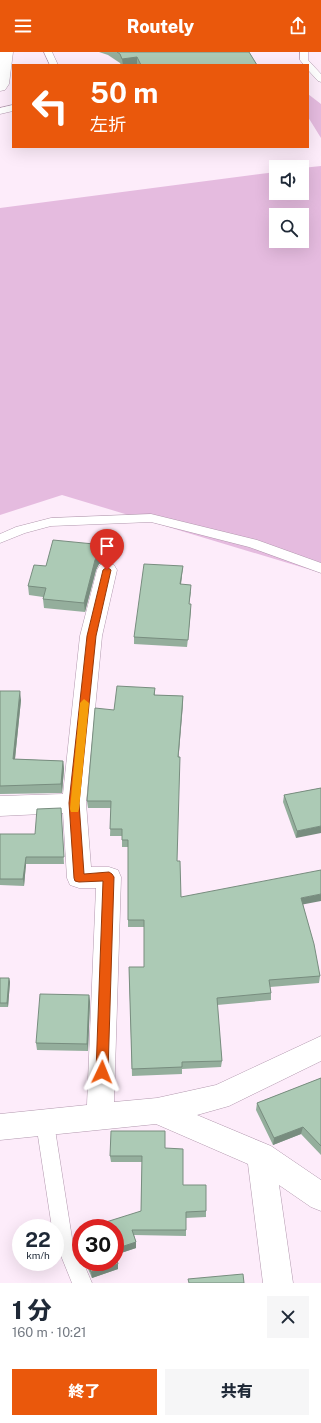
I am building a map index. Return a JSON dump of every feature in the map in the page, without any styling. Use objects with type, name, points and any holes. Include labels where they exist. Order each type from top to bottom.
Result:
[{"type":"street","points":[[0,87],[2,84],[6,52]]},
{"type":"street","points":[[100,1117],[109,877],[79,878],[74,803],[91,636],[107,570]]},
{"type":"street","points":[[0,806],[74,803]]},
{"type":"street","points":[[0,1127],[156,1111],[219,1097],[321,1048]]},
{"type":"street","points":[[156,1111],[260,1156],[321,1197]]},
{"type":"street","points":[[260,1156],[278,1283]]},
{"type":"lane","points":[[48,52],[54,64]]},
{"type":"lane","points":[[304,52],[304,60],[308,64]]},
{"type":"lane","points":[[309,66],[321,79]]},
{"type":"lane","points":[[0,111],[12,108]]},
{"type":"lane","points":[[0,539],[21,530],[52,522],[151,518],[252,543],[321,568]]},
{"type":"lane","points":[[45,1123],[63,1238],[82,1283]]},
{"type":"shaded area","points":[[309,95],[321,104],[321,138],[309,119]]},
{"type":"shaded area","points":[[321,166],[321,573],[62,495],[0,515],[0,208],[269,173],[269,200],[309,200],[309,167]]},
{"type":"building","points":[[117,52],[249,52],[256,64],[140,64],[137,57],[122,59],[120,54]]},
{"type":"building","points":[[53,540],[104,545],[102,553],[98,555],[95,560],[84,603],[43,599],[46,588],[28,586],[34,565],[46,566]]},
{"type":"building","points":[[144,564],[183,566],[180,584],[191,585],[188,640],[134,637]]},
{"type":"building","points":[[117,686],[155,688],[154,695],[183,696],[178,757],[180,757],[177,861],[180,861],[181,897],[321,870],[321,894],[301,898],[314,944],[320,976],[269,980],[271,993],[217,998],[222,1061],[182,1062],[182,1067],[132,1069],[129,967],[144,967],[144,920],[128,920],[128,840],[122,840],[122,829],[110,829],[111,801],[87,801],[95,708],[114,710]]},
{"type":"building","points":[[0,691],[20,691],[13,759],[63,761],[61,784],[0,786]]},
{"type":"building","points":[[321,788],[321,826],[297,831],[284,795]]},
{"type":"building","points":[[61,808],[64,857],[26,857],[23,879],[0,879],[0,834],[35,834],[37,809]]},
{"type":"building","points":[[0,978],[9,978],[7,1003],[0,1003]]},
{"type":"building","points":[[40,994],[89,995],[87,1044],[36,1043]]},
{"type":"building","points":[[321,1078],[321,1146],[303,1127],[274,1138],[257,1103]]},
{"type":"building","points":[[111,1131],[165,1131],[165,1148],[183,1149],[183,1185],[206,1185],[206,1211],[186,1212],[186,1230],[132,1230],[136,1242],[124,1246],[124,1219],[116,1219],[141,1211],[142,1156],[110,1156]]},
{"type":"building","points":[[243,1274],[244,1283],[189,1283],[188,1279]]},
{"type":"slow traffic","points":[[75,809],[74,803],[84,703]]},
{"type":"route","points":[[102,1072],[109,877],[79,878],[74,803],[91,636],[107,570]]}]
